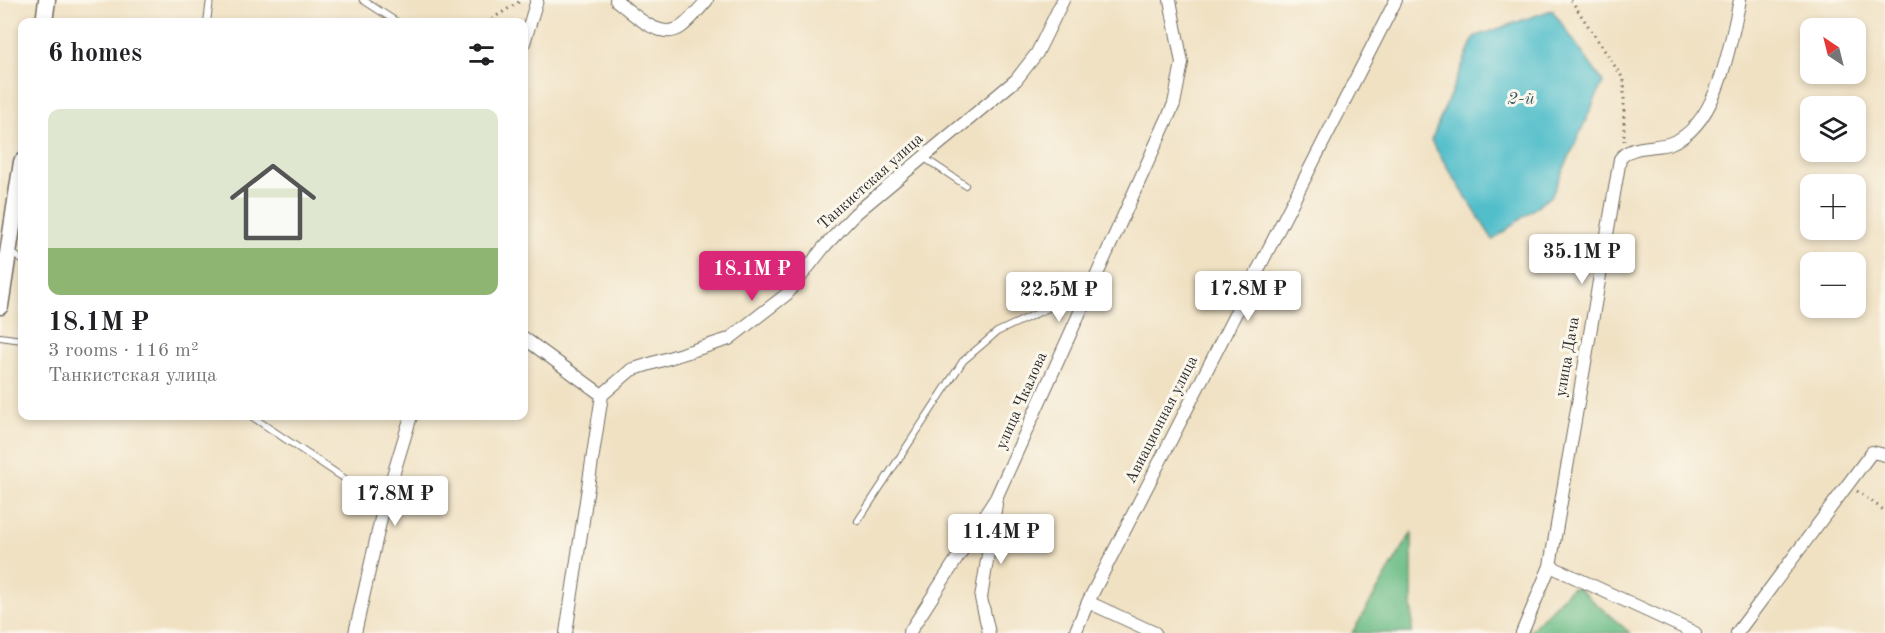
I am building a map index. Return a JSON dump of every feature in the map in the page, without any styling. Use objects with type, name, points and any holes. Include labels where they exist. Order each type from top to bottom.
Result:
[{"type":"main road","points":[[45,18],[47,0]]},
{"type":"main road","points":[[0,306],[18,192]]},
{"type":"street","points":[[528,30],[537,0]]},
{"type":"street","points":[[616,0],[641,21],[664,31],[680,29],[707,0]]},
{"type":"street","name":"Танкистская улица","points":[[602,395],[631,369],[729,339],[787,294],[824,247],[855,214],[1016,80],[1037,53],[1063,0]]},
{"type":"street","name":"улица Чкалова","points":[[909,633],[996,498],[1174,104],[1182,63],[1170,0]]},
{"type":"street","name":"Авиационная улица","points":[[1075,633],[1088,602],[1396,0]]},
{"type":"street","points":[[1624,153],[1671,143],[1695,128],[1710,108],[1740,0]]},
{"type":"street","name":"улица Дача","points":[[1522,633],[1550,566],[1620,159],[1624,153]]},
{"type":"street","points":[[528,341],[602,395],[566,633]]},
{"type":"street","points":[[356,633],[384,505],[410,420]]},
{"type":"street","points":[[1737,633],[1872,452],[1885,455]]},
{"type":"street","points":[[989,633],[981,598],[996,498]]},
{"type":"street","points":[[1550,566],[1695,633]]},
{"type":"street","points":[[1088,602],[1155,633]]},
{"type":"lane","points":[[208,18],[210,0]]},
{"type":"lane","points":[[363,0],[391,18]]},
{"type":"lane","points":[[923,157],[965,185]]},
{"type":"lane","points":[[858,521],[963,361],[997,332],[1091,288]]},
{"type":"lane","points":[[0,337],[18,339]]},
{"type":"lane","points":[[257,420],[384,505]]},
{"type":"path","points":[[493,18],[522,0]]},
{"type":"path","points":[[1571,0],[1624,81],[1624,153]]},
{"type":"path","points":[[1848,485],[1885,511]]},
{"type":"green space","points":[[1412,532],[1412,633],[1352,633]]},
{"type":"green space","points":[[1571,588],[1578,588],[1630,633],[1528,633]]},
{"type":"water","name":"2-й","points":[[1552,10],[1603,82],[1552,195],[1493,240],[1431,141],[1474,37]]}]
